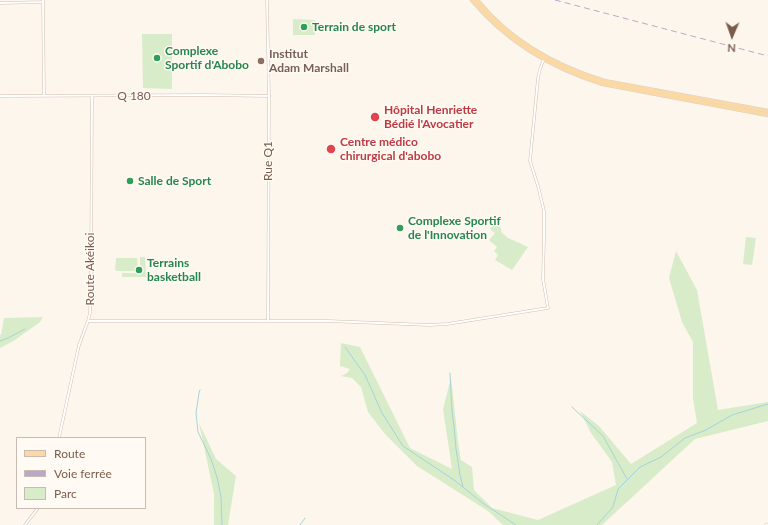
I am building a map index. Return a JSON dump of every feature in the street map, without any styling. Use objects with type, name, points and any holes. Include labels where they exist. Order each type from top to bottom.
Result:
[{"type":"main road","points":[[472,0],[512,39],[544,59],[569,72],[603,84],[768,115]]},
{"type":"main road","points":[[477,0],[491,16],[520,40],[541,53],[581,73],[604,80],[768,111]]},
{"type":"street","name":"Rue Q1","points":[[267,0],[269,96],[268,321]]},
{"type":"street","points":[[0,3],[43,1],[44,96]]},
{"type":"street","points":[[88,321],[328,321],[430,325],[447,324],[548,308],[543,279],[544,211],[530,161],[538,78],[544,59]]},
{"type":"street","name":"Q 180","points":[[0,96],[269,96]]},
{"type":"street","name":"Route Akéikoi","points":[[59,437],[79,345],[88,321],[90,308],[92,96]]},
{"type":"street","points":[[25,525],[37,509]]},
{"type":"green space","name":"Terrain de sport","points":[[293,19],[315,20],[315,35],[293,35]]},
{"type":"green space","name":"Complexe Sportif d'Abobo","points":[[142,34],[172,34],[172,89],[143,88]]},
{"type":"green space","points":[[495,223],[500,225],[502,233],[508,238],[528,247],[512,270],[495,260],[498,255],[494,251],[497,247],[489,240],[495,233],[490,229]]},
{"type":"green space","points":[[746,237],[756,238],[752,265],[743,264]]},
{"type":"green space","points":[[676,251],[697,290],[718,410],[768,402],[768,421],[695,439],[602,525],[503,525],[488,511],[417,466],[385,434],[368,412],[361,387],[352,378],[341,376],[347,373],[350,369],[340,366],[341,343],[360,347],[410,448],[452,469],[443,409],[451,378],[461,460],[472,467],[474,490],[492,508],[538,520],[616,485],[612,462],[591,433],[580,411],[599,426],[631,464],[697,423],[693,398],[693,342],[682,322],[669,278]]},
{"type":"green space","points":[[140,257],[145,257],[146,277],[122,277],[122,273],[140,273]]},
{"type":"green space","points":[[116,258],[137,258],[138,271],[115,270]]},
{"type":"green space","points":[[43,317],[40,322],[15,340],[0,348],[0,335],[4,318]]},
{"type":"green space","points":[[199,423],[216,459],[236,476],[228,525],[214,525],[214,494]]},
{"type":"waterway","points":[[0,341],[25,329]]},
{"type":"waterway","points":[[345,347],[365,375],[382,413],[403,446],[454,480],[484,504],[516,525]]},
{"type":"waterway","points":[[450,373],[456,449],[463,487]]},
{"type":"waterway","points":[[200,390],[196,413],[198,432],[211,459],[217,477],[221,497],[222,525]]},
{"type":"waterway","points":[[597,525],[613,507],[618,489],[640,467],[661,457],[685,438],[706,430],[732,415],[768,404]]},
{"type":"waterway","points":[[572,407],[603,436],[627,479]]},
{"type":"waterway","points":[[300,525],[305,518]]},
{"type":"railway","points":[[555,0],[768,56]]},
{"type":"place","name":"Terrain de sport","points":[[304,27]]},
{"type":"place","name":"Complexe Sportif d'Abobo","points":[[157,58]]},
{"type":"place","name":"Institut Adam Marshall","points":[[261,61]]},
{"type":"place","name":"Hôpital Henriette Bédié l'Avocatier","points":[[375,117]]},
{"type":"place","name":"Centre médico chirurgical d'abobo","points":[[331,149]]},
{"type":"place","name":"Salle de Sport","points":[[130,181]]},
{"type":"place","name":"Complexe Sportif de l'Innovation","points":[[400,228]]},
{"type":"place","name":"Terrains basketball","points":[[139,270]]}]
